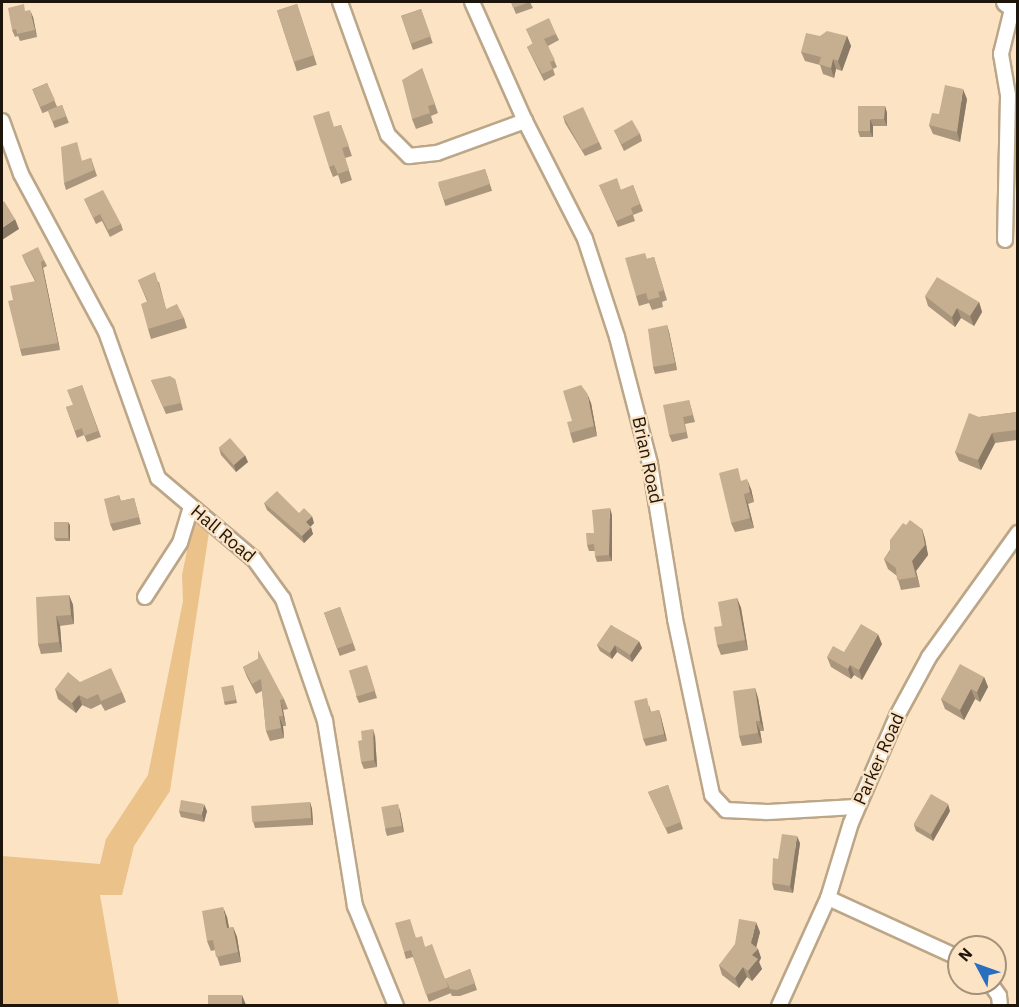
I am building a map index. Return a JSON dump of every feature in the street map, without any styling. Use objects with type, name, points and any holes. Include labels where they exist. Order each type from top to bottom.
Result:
[{"type":"street","points":[[340,2],[388,135],[409,156],[437,153],[525,121]]},
{"type":"street","name":"Brian Road","points":[[472,2],[525,121],[585,239],[617,337],[650,464],[675,619],[712,795],[726,810],[767,813],[857,807]]},
{"type":"street","points":[[1005,240],[1008,95],[1001,54],[1013,5]]},
{"type":"street","name":"Hall Road","points":[[2,121],[21,174],[106,332],[154,470],[191,507],[254,559],[283,599],[325,721],[355,906],[396,1005]]},
{"type":"street","points":[[145,597],[180,543],[191,507]]},
{"type":"street","name":"Parker Road","points":[[779,1005],[828,898],[857,807],[929,657],[1017,533]]},
{"type":"street","points":[[828,898],[947,953]]},
{"type":"shaded area","points":[[193,521],[209,532],[170,791],[134,846],[122,895],[100,895],[119,1005],[2,1005],[2,856],[100,864],[106,839],[148,775],[183,601],[182,575]]},
{"type":"building","points":[[511,2],[530,2],[513,8]]},
{"type":"building","points":[[24,4],[25,11],[30,10],[35,30],[17,34],[16,29],[12,30],[8,8]]},
{"type":"building","points":[[297,4],[314,55],[294,62],[277,10]]},
{"type":"building","points":[[421,9],[431,36],[411,43],[401,16]]},
{"type":"building","points":[[549,18],[556,34],[544,39],[555,60],[550,62],[553,69],[542,74],[527,47],[533,43],[526,29]]},
{"type":"building","points":[[827,31],[847,36],[838,61],[833,59],[831,68],[819,64],[821,57],[801,52],[806,33],[820,36]]},
{"type":"building","points":[[422,68],[435,104],[428,106],[430,113],[412,119],[402,80]]},
{"type":"building","points":[[47,83],[55,100],[41,107],[32,90]]},
{"type":"building","points":[[945,85],[963,89],[957,132],[929,125],[932,113],[939,114]]},
{"type":"building","points":[[62,105],[66,116],[52,121],[48,110]]},
{"type":"building","points":[[858,106],[885,106],[884,119],[870,119],[870,131],[858,131]]},
{"type":"building","points":[[583,107],[599,142],[582,150],[563,116]]},
{"type":"building","points":[[329,111],[334,127],[341,125],[349,146],[342,148],[349,170],[338,174],[334,165],[329,167],[313,116]]},
{"type":"building","points":[[632,120],[640,134],[622,144],[614,130]]},
{"type":"building","points":[[77,142],[82,161],[91,158],[94,170],[64,183],[61,147]]},
{"type":"building","points":[[485,169],[490,184],[444,200],[438,182]]},
{"type":"building","points":[[617,178],[621,190],[633,185],[640,204],[631,208],[633,214],[616,221],[599,185]]},
{"type":"building","points":[[103,190],[121,224],[108,230],[100,214],[93,218],[84,199]]},
{"type":"building","points":[[4,201],[15,219],[2,228],[2,203]]},
{"type":"building","points":[[38,247],[44,260],[41,262],[58,343],[20,349],[8,301],[13,300],[10,286],[36,281],[22,255]]},
{"type":"building","points":[[645,253],[647,259],[654,257],[664,290],[658,292],[660,297],[648,300],[646,293],[636,296],[625,258]]},
{"type":"building","points":[[155,272],[166,309],[177,304],[184,318],[148,329],[141,304],[148,301],[138,280]]},
{"type":"building","points":[[937,277],[979,302],[970,316],[957,308],[952,317],[925,296]]},
{"type":"building","points":[[667,325],[675,363],[653,367],[648,329]]},
{"type":"building","points":[[170,376],[175,379],[181,403],[163,407],[151,380]]},
{"type":"building","points":[[82,385],[98,431],[84,436],[82,428],[75,431],[66,407],[73,405],[67,390]]},
{"type":"building","points":[[581,385],[587,393],[594,426],[570,433],[567,422],[572,421],[563,391]]},
{"type":"building","points":[[689,400],[693,415],[683,417],[686,432],[669,435],[663,405]]},
{"type":"building","points":[[1017,412],[1017,430],[992,433],[978,460],[955,452],[969,413],[979,417]]},
{"type":"building","points":[[230,438],[245,455],[234,465],[219,448]]},
{"type":"building","points":[[738,468],[741,481],[747,479],[750,492],[744,494],[750,518],[731,523],[719,473]]},
{"type":"building","points":[[277,491],[299,513],[304,508],[312,516],[306,522],[311,527],[302,536],[264,503]]},
{"type":"building","points":[[119,495],[120,501],[134,498],[139,517],[110,524],[104,499]]},
{"type":"building","points":[[610,508],[609,555],[595,556],[594,544],[587,545],[586,533],[594,533],[592,510]]},
{"type":"building","points":[[910,520],[922,529],[925,545],[912,561],[916,577],[897,580],[896,568],[884,559],[890,551],[890,540],[903,523],[906,525]]},
{"type":"building","points":[[54,522],[68,522],[68,538],[54,538]]},
{"type":"building","points":[[69,595],[71,615],[56,616],[59,642],[38,644],[36,597]]},
{"type":"building","points":[[737,598],[745,640],[717,645],[714,627],[722,626],[718,602]]},
{"type":"building","points":[[340,607],[353,643],[337,649],[324,613]]},
{"type":"building","points":[[861,624],[878,634],[859,670],[850,665],[848,669],[827,657],[833,646],[844,652]]},
{"type":"building","points":[[611,625],[639,641],[630,655],[615,645],[610,653],[597,645]]},
{"type":"building","points":[[258,650],[284,699],[280,700],[283,716],[279,716],[281,728],[266,731],[261,679],[252,684],[243,667],[258,659]]},
{"type":"building","points":[[960,664],[984,677],[977,692],[971,689],[960,710],[941,699]]},
{"type":"building","points":[[367,665],[375,691],[357,696],[349,671]]},
{"type":"building","points":[[111,668],[122,692],[101,701],[98,694],[87,699],[79,695],[72,703],[55,689],[68,672],[80,682]]},
{"type":"building","points":[[233,685],[236,700],[224,702],[221,687]]},
{"type":"building","points":[[755,688],[760,721],[756,721],[758,733],[739,736],[733,691]]},
{"type":"building","points":[[647,698],[650,712],[659,710],[664,734],[643,739],[634,701]]},
{"type":"building","points":[[373,729],[374,760],[361,762],[358,741],[362,740],[361,731]]},
{"type":"building","points":[[668,785],[681,822],[665,828],[648,792]]},
{"type":"building","points":[[931,794],[948,804],[931,834],[914,824]]},
{"type":"building","points":[[181,800],[204,804],[202,815],[179,811]]},
{"type":"building","points":[[310,802],[311,818],[252,822],[251,806]]},
{"type":"building","points":[[398,804],[402,826],[385,829],[381,807]]},
{"type":"building","points":[[782,834],[797,836],[790,886],[772,883],[773,858],[778,859]]},
{"type":"building","points":[[223,907],[227,928],[233,927],[238,952],[216,957],[213,940],[207,941],[202,911]]},
{"type":"building","points":[[410,919],[416,938],[422,936],[425,947],[432,944],[445,979],[470,969],[475,983],[457,990],[450,989],[446,980],[448,987],[426,995],[411,950],[404,952],[395,923]]},
{"type":"building","points":[[739,919],[756,922],[751,943],[758,949],[752,955],[758,959],[748,971],[743,967],[735,978],[719,965],[735,944]]},
{"type":"building","points":[[208,995],[242,995],[242,1005],[208,1005]]}]
